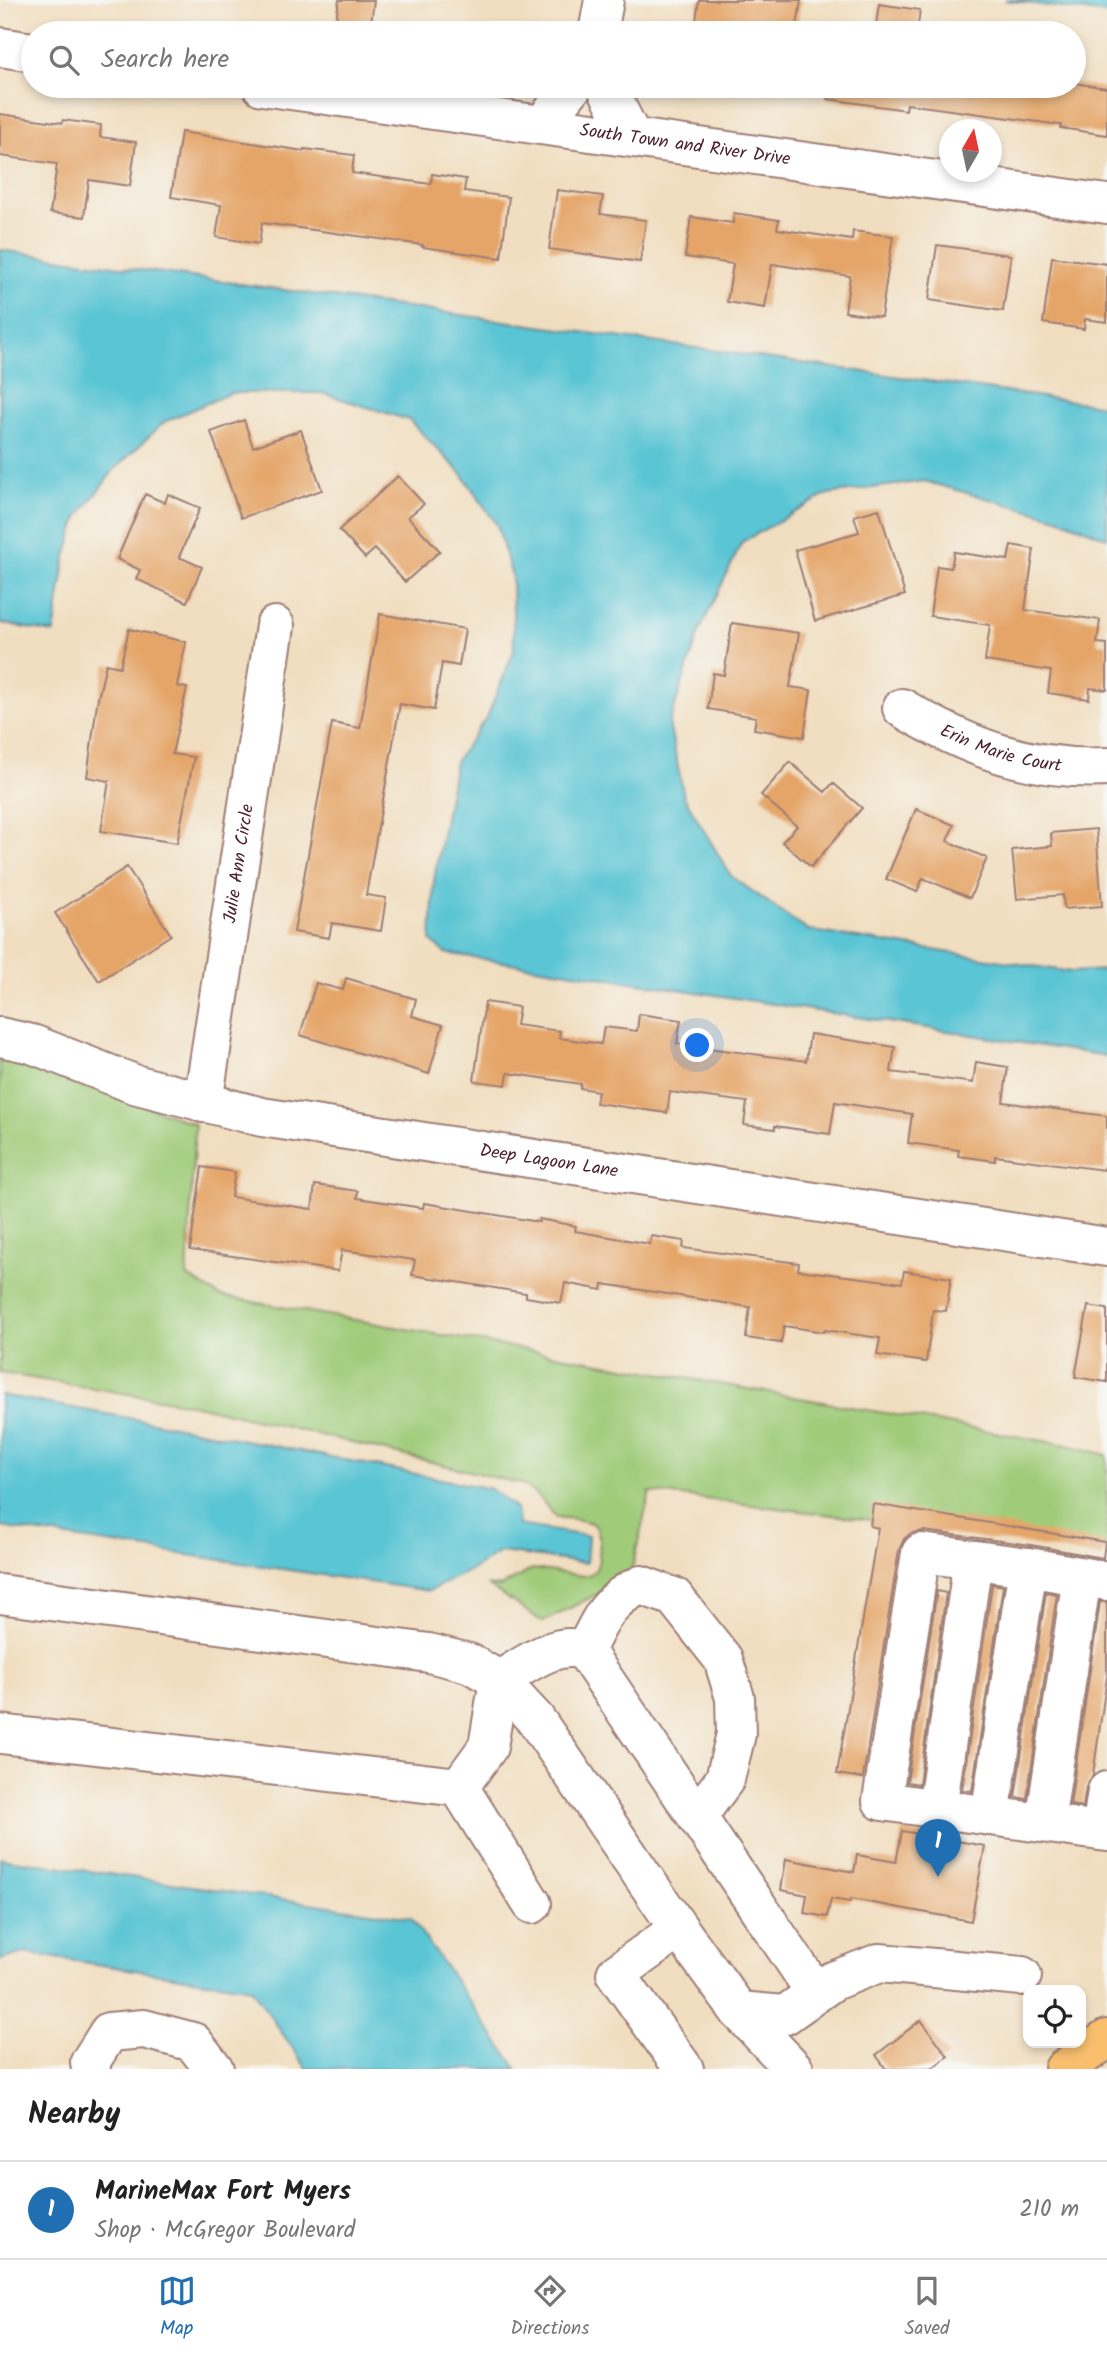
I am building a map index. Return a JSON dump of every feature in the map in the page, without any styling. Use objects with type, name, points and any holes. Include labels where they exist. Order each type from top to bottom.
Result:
[{"type":"main road","points":[[1065,2069],[1107,2039]]},
{"type":"street","points":[[600,21],[604,0]]},
{"type":"street","points":[[0,47],[21,50]]},
{"type":"street","name":"South Town and River Drive","points":[[351,98],[1107,204]]},
{"type":"street","points":[[543,124],[564,98]]},
{"type":"street","points":[[612,98],[632,137]]},
{"type":"street","name":"Julie Ann Circle","points":[[203,1103],[275,626]]},
{"type":"street","name":"Erin Marie Court","points":[[902,708],[960,739],[1016,759],[1045,766],[1081,769],[1107,767]]},
{"type":"street","name":"Deep Lagoon Lane","points":[[0,1037],[32,1044],[135,1084],[262,1117],[1107,1247]]},
{"type":"street","points":[[1045,1824],[1095,1579],[921,1553],[882,1801],[1045,1824],[1104,1831],[1107,1791]]},
{"type":"street","points":[[937,1809],[973,1560]]},
{"type":"street","points":[[990,1816],[1028,1567]]},
{"type":"street","points":[[585,1651],[599,1621],[622,1593],[641,1585],[674,1597],[723,1659],[735,1698],[736,1734],[725,1779],[697,1817]]},
{"type":"street","points":[[0,1594],[429,1653],[469,1663],[499,1680],[536,1720],[679,1929],[739,2011],[794,2069]]},
{"type":"street","points":[[499,1680],[552,1650],[573,1646],[585,1651],[816,1993]]},
{"type":"street","points":[[459,1787],[488,1747],[499,1680]]},
{"type":"street","points":[[0,1734],[459,1787]]},
{"type":"street","points":[[459,1787],[532,1904]]},
{"type":"street","points":[[679,1929],[616,1973],[684,2069]]},
{"type":"street","points":[[739,2011],[785,2015],[833,1981],[879,1963],[1022,1976]]},
{"type":"street","points":[[739,2011],[766,2069]]},
{"type":"street","points":[[91,2069],[90,2062],[109,2032],[144,2029],[193,2042],[214,2069]]},
{"type":"green space","points":[[0,1052],[195,1124],[187,1276],[220,1296],[1072,1446],[1107,1455],[1107,1550],[650,1492],[630,1577],[543,1622],[487,1585],[500,1587],[533,1569],[584,1576],[590,1574],[595,1571],[598,1563],[599,1538],[594,1525],[581,1520],[556,1517],[535,1493],[522,1484],[196,1405],[0,1373]]},
{"type":"water","points":[[1005,0],[1107,0],[1107,14]]},
{"type":"water","points":[[0,250],[1107,406],[1107,538],[1058,518],[924,481],[828,494],[742,542],[700,630],[669,723],[684,797],[731,876],[807,930],[1071,972],[1107,970],[1107,1056],[445,953],[431,941],[434,880],[455,762],[488,715],[514,651],[512,576],[497,525],[462,474],[409,420],[322,393],[230,393],[164,422],[114,470],[78,517],[65,560],[54,633],[0,623]]},
{"type":"water","points":[[0,1395],[174,1426],[491,1489],[516,1509],[518,1525],[588,1536],[586,1563],[500,1552],[429,1591],[0,1527]]},
{"type":"water","points":[[0,1858],[411,1918],[517,2069],[307,2069],[251,1988],[24,1953],[0,1960]]},
{"type":"building","points":[[339,0],[374,0],[371,21],[336,21]]},
{"type":"building","points":[[699,0],[801,0],[798,21],[696,21]]},
{"type":"building","points":[[879,4],[920,10],[919,21],[877,21]]},
{"type":"building","points":[[1086,85],[1107,88],[1107,135],[1060,128],[1061,125],[907,104],[906,110],[827,99],[1086,98]]},
{"type":"building","points":[[0,114],[62,123],[63,120],[101,125],[100,137],[136,142],[130,186],[89,180],[84,217],[50,213],[57,164],[0,156]]},
{"type":"building","points":[[181,132],[304,151],[354,155],[352,173],[431,184],[432,174],[466,179],[464,191],[509,197],[501,258],[262,223],[259,244],[216,237],[221,205],[171,197]]},
{"type":"building","points":[[557,190],[603,196],[600,214],[646,220],[640,262],[549,249]]},
{"type":"building","points":[[734,213],[779,220],[777,229],[852,240],[853,231],[893,236],[881,317],[845,312],[850,276],[772,264],[765,308],[727,302],[733,264],[685,257],[691,217],[733,223]]},
{"type":"building","points":[[937,245],[1011,255],[1003,311],[929,300]]},
{"type":"building","points":[[1052,257],[1107,264],[1107,322],[1085,319],[1084,329],[1043,323]]},
{"type":"building","points":[[244,420],[253,447],[301,430],[322,490],[241,518],[211,432]]},
{"type":"building","points":[[398,476],[424,504],[408,517],[440,551],[405,582],[375,549],[365,558],[339,530]]},
{"type":"building","points":[[145,494],[165,503],[168,494],[200,508],[179,557],[202,567],[187,602],[136,579],[140,570],[117,559]]},
{"type":"building","points":[[879,509],[905,595],[815,621],[795,550],[859,532],[854,516]]},
{"type":"building","points":[[1011,545],[1034,549],[1025,610],[1100,620],[1097,643],[1107,644],[1107,690],[1090,688],[1089,699],[1048,693],[1051,671],[985,661],[990,625],[930,616],[937,566],[951,568],[954,552],[1008,560]]},
{"type":"building","points":[[380,614],[465,629],[459,666],[442,663],[434,710],[400,704],[366,895],[386,898],[381,931],[332,923],[329,938],[294,932],[332,723],[360,728]]},
{"type":"building","points":[[732,623],[799,633],[790,687],[811,690],[804,737],[754,729],[756,717],[708,709],[713,673],[724,675]]},
{"type":"building","points":[[129,629],[186,642],[177,686],[187,688],[172,754],[194,757],[177,843],[101,831],[109,781],[87,777],[97,703],[106,664],[120,667]]},
{"type":"building","points":[[790,762],[825,792],[833,783],[862,808],[811,867],[782,842],[797,826],[761,795]]},
{"type":"building","points":[[916,809],[954,825],[947,841],[987,858],[970,898],[923,878],[917,892],[886,879]]},
{"type":"building","points":[[1096,829],[1102,906],[1064,909],[1063,895],[1017,899],[1012,850],[1052,846],[1051,833]]},
{"type":"building","points":[[127,867],[171,935],[99,981],[55,913]]},
{"type":"building","points":[[346,978],[416,999],[412,1016],[443,1025],[429,1074],[300,1035],[316,983],[343,990]]},
{"type":"building","points":[[485,1002],[519,1007],[516,1025],[560,1031],[559,1038],[601,1044],[604,1027],[637,1031],[639,1014],[681,1020],[677,1044],[806,1061],[810,1034],[895,1047],[891,1072],[973,1083],[976,1062],[1008,1067],[1003,1102],[1107,1116],[1104,1170],[995,1156],[995,1161],[958,1156],[959,1150],[908,1143],[912,1114],[835,1102],[830,1134],[775,1126],[775,1129],[744,1125],[747,1102],[670,1092],[667,1113],[596,1103],[598,1091],[580,1088],[581,1084],[508,1073],[506,1085],[474,1081]]},
{"type":"building","points":[[202,1167],[235,1172],[231,1197],[312,1209],[315,1185],[358,1191],[357,1198],[423,1208],[424,1203],[539,1222],[539,1219],[576,1226],[575,1231],[650,1244],[651,1236],[684,1241],[683,1248],[799,1263],[798,1270],[902,1283],[904,1271],[951,1278],[946,1311],[933,1310],[926,1362],[877,1355],[880,1338],[825,1330],[784,1326],[781,1343],[746,1338],[750,1307],[603,1284],[602,1290],[565,1283],[561,1303],[526,1297],[526,1293],[412,1275],[415,1260],[342,1250],[338,1271],[190,1250]]},
{"type":"building","points":[[1088,1306],[1107,1309],[1107,1382],[1075,1377]]},
{"type":"building","points":[[873,1504],[1105,1542],[1103,1558],[1031,1545],[924,1531],[911,1533],[904,1539],[899,1550],[863,1778],[837,1774],[878,1528],[870,1526]]},
{"type":"building","points":[[992,1584],[1003,1586],[972,1791],[962,1790]]},
{"type":"building","points":[[937,1591],[946,1593],[919,1784],[907,1782]]},
{"type":"building","points":[[1046,1592],[1057,1594],[1027,1799],[1015,1797]]},
{"type":"building","points":[[1100,1602],[1107,1602],[1107,1677],[1093,1775],[1086,1787],[1083,1807],[1070,1805]]},
{"type":"building","points":[[902,1831],[985,1846],[971,1921],[851,1899],[850,1902],[831,1899],[827,1917],[804,1913],[807,1895],[781,1890],[786,1859],[854,1872],[857,1855],[896,1862]]},
{"type":"building","points":[[921,2020],[948,2056],[931,2069],[886,2069],[876,2055]]},
{"type":"place","name":"MarineMax Fort Myers","points":[[938,1877]]}]
